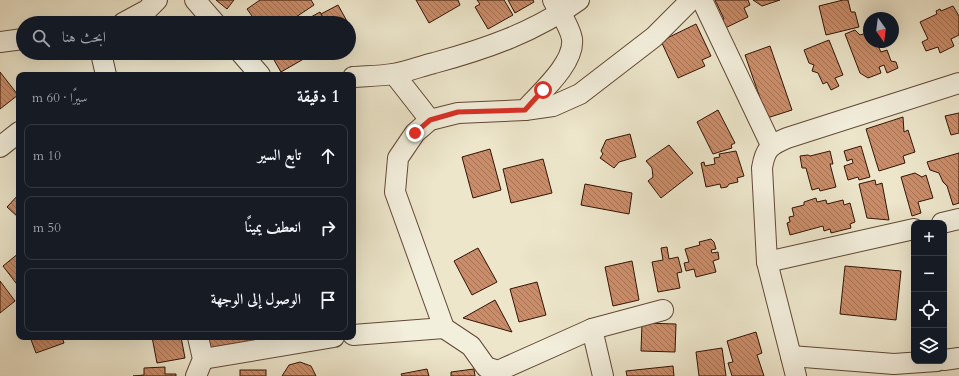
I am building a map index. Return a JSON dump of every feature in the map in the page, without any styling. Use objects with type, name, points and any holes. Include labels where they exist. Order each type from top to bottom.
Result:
[{"type":"street","points":[[135,16],[146,10],[157,0]]},
{"type":"street","points":[[195,0],[209,16]]},
{"type":"street","points":[[356,77],[394,74],[468,54],[507,40],[557,7],[579,0]]},
{"type":"street","points":[[663,310],[592,329],[498,371],[486,366],[471,346],[444,328],[395,192],[398,158],[415,133],[430,120],[458,112],[525,110],[553,106],[580,94],[654,37],[691,0]]},
{"type":"street","points":[[702,0],[771,145]]},
{"type":"street","points":[[525,110],[563,67],[570,55],[572,40],[557,7]]},
{"type":"street","points":[[0,42],[16,40]]},
{"type":"street","points":[[103,60],[105,72]]},
{"type":"street","points":[[247,60],[257,72]]},
{"type":"street","points":[[394,74],[430,120]]},
{"type":"street","points":[[796,376],[767,262],[762,168],[764,157],[771,145],[787,138],[959,83]]},
{"type":"street","points":[[0,147],[16,134]]},
{"type":"street","points":[[947,222],[959,219]]},
{"type":"street","points":[[767,262],[911,230]]},
{"type":"street","points":[[356,335],[444,328]]},
{"type":"street","points":[[592,329],[603,376]]},
{"type":"street","points":[[198,340],[199,368],[321,340]]},
{"type":"street","points":[[791,356],[894,364],[911,363]]},
{"type":"street","points":[[947,360],[959,358]]},
{"type":"building","points":[[216,0],[234,0],[227,9]]},
{"type":"building","points":[[260,0],[311,0],[314,5],[298,16],[252,16],[247,9]]},
{"type":"building","points":[[416,0],[458,0],[460,5],[429,23]]},
{"type":"building","points":[[477,0],[504,0],[513,15],[488,29],[475,7],[480,4]]},
{"type":"building","points":[[508,0],[533,0],[534,2],[515,13]]},
{"type":"building","points":[[715,0],[748,0],[750,5],[744,8],[748,17],[721,30],[717,22],[724,19]]},
{"type":"building","points":[[753,0],[780,0],[762,6]]},
{"type":"building","points":[[848,0],[851,12],[855,12],[859,27],[826,35],[819,6]]},
{"type":"building","points":[[338,5],[344,16],[322,16],[321,14]]},
{"type":"building","points":[[953,6],[959,16],[959,35],[951,39],[954,46],[940,53],[938,47],[926,51],[922,42],[928,39],[920,22],[937,14],[936,11],[940,9],[941,11]]},
{"type":"building","points":[[320,12],[322,16],[313,16]]},
{"type":"building","points":[[696,24],[711,56],[702,60],[705,66],[678,78],[661,41]]},
{"type":"building","points":[[855,30],[860,35],[863,34],[863,48],[879,48],[881,52],[887,50],[891,61],[896,62],[898,68],[887,73],[884,65],[879,67],[881,73],[868,78],[860,73],[845,34]]},
{"type":"building","points":[[829,40],[843,75],[835,78],[839,86],[831,90],[827,82],[823,84],[818,73],[812,71],[814,65],[809,63],[804,50]]},
{"type":"building","points":[[770,46],[792,110],[767,118],[745,55]]},
{"type":"building","points":[[274,60],[302,60],[281,72]]},
{"type":"building","points":[[0,72],[16,92],[16,97],[0,109]]},
{"type":"building","points":[[718,110],[735,143],[731,145],[732,148],[713,154],[697,122]]},
{"type":"building","points":[[959,113],[959,133],[951,135],[945,116]]},
{"type":"building","points":[[903,117],[904,132],[908,130],[915,152],[903,156],[905,163],[879,171],[866,129]]},
{"type":"building","points":[[630,134],[636,157],[619,162],[614,168],[600,158],[603,154],[601,151],[606,140]]},
{"type":"building","points":[[669,145],[693,173],[661,198],[648,181],[653,177],[652,168],[646,161]]},
{"type":"building","points":[[861,146],[870,177],[859,180],[858,177],[848,180],[844,166],[853,163],[852,159],[847,161],[844,151]]},
{"type":"building","points":[[490,149],[501,190],[473,198],[462,157]]},
{"type":"building","points":[[736,151],[744,176],[737,178],[738,182],[729,184],[727,187],[721,188],[720,184],[706,187],[701,163],[704,162],[705,166],[715,164],[714,158],[720,157],[719,154]]},
{"type":"building","points":[[830,151],[833,164],[830,164],[836,187],[820,191],[819,188],[812,190],[806,168],[802,168],[800,156],[810,156]]},
{"type":"building","points":[[959,153],[959,203],[953,205],[947,186],[943,182],[939,173],[930,170],[927,162]]},
{"type":"building","points":[[543,159],[552,193],[511,203],[503,169]]},
{"type":"building","points":[[915,173],[922,177],[926,175],[933,198],[918,202],[921,213],[912,216],[901,177]]},
{"type":"building","points":[[875,180],[876,185],[882,183],[889,220],[867,218],[859,184]]},
{"type":"building","points":[[585,184],[632,193],[629,214],[581,205]]},
{"type":"building","points":[[16,197],[16,215],[7,207]]},
{"type":"building","points":[[816,198],[817,202],[826,200],[827,204],[843,200],[844,205],[850,203],[855,222],[850,224],[851,228],[831,233],[830,229],[824,231],[823,226],[790,235],[787,223],[790,222],[789,217],[794,216],[792,208],[804,205],[804,202]]},
{"type":"building","points":[[711,239],[714,242],[716,249],[711,250],[712,253],[718,252],[719,259],[713,261],[716,272],[696,277],[694,269],[686,271],[684,263],[689,262],[685,249],[700,245],[699,242]]},
{"type":"building","points":[[667,247],[669,259],[678,257],[682,272],[677,273],[680,288],[658,292],[652,262],[663,260],[661,248]]},
{"type":"building","points":[[478,248],[497,282],[472,295],[454,261]]},
{"type":"building","points":[[16,255],[16,283],[3,266]]},
{"type":"building","points":[[632,261],[639,300],[613,306],[605,267]]},
{"type":"building","points":[[845,266],[901,271],[896,320],[840,314]]},
{"type":"building","points":[[0,281],[15,301],[0,313]]},
{"type":"building","points":[[537,282],[546,315],[519,322],[510,289]]},
{"type":"building","points":[[495,300],[512,332],[463,318]]},
{"type":"building","points":[[642,323],[676,324],[675,352],[641,351]]},
{"type":"building","points":[[756,332],[762,353],[757,355],[764,376],[732,376],[728,363],[733,362],[727,341]]},
{"type":"building","points":[[31,340],[63,340],[64,343],[36,353]]},
{"type":"building","points":[[153,340],[182,340],[185,358],[157,363]]},
{"type":"building","points":[[208,340],[247,340],[247,343],[209,348]]},
{"type":"building","points":[[722,348],[726,376],[699,376],[696,352]]},
{"type":"building","points":[[300,362],[311,366],[316,376],[282,376],[289,365]]},
{"type":"building","points":[[673,366],[674,376],[627,376],[626,371]]},
{"type":"building","points":[[165,367],[165,374],[176,374],[176,376],[133,376],[144,375],[144,368]]},
{"type":"building","points":[[427,369],[429,376],[402,376],[401,374]]},
{"type":"building","points":[[474,369],[475,376],[451,376],[451,372]]},
{"type":"building","points":[[240,370],[266,370],[266,376],[240,376]]},
{"type":"route","points":[[415,133],[430,120],[458,112],[525,110],[543,90]]}]
